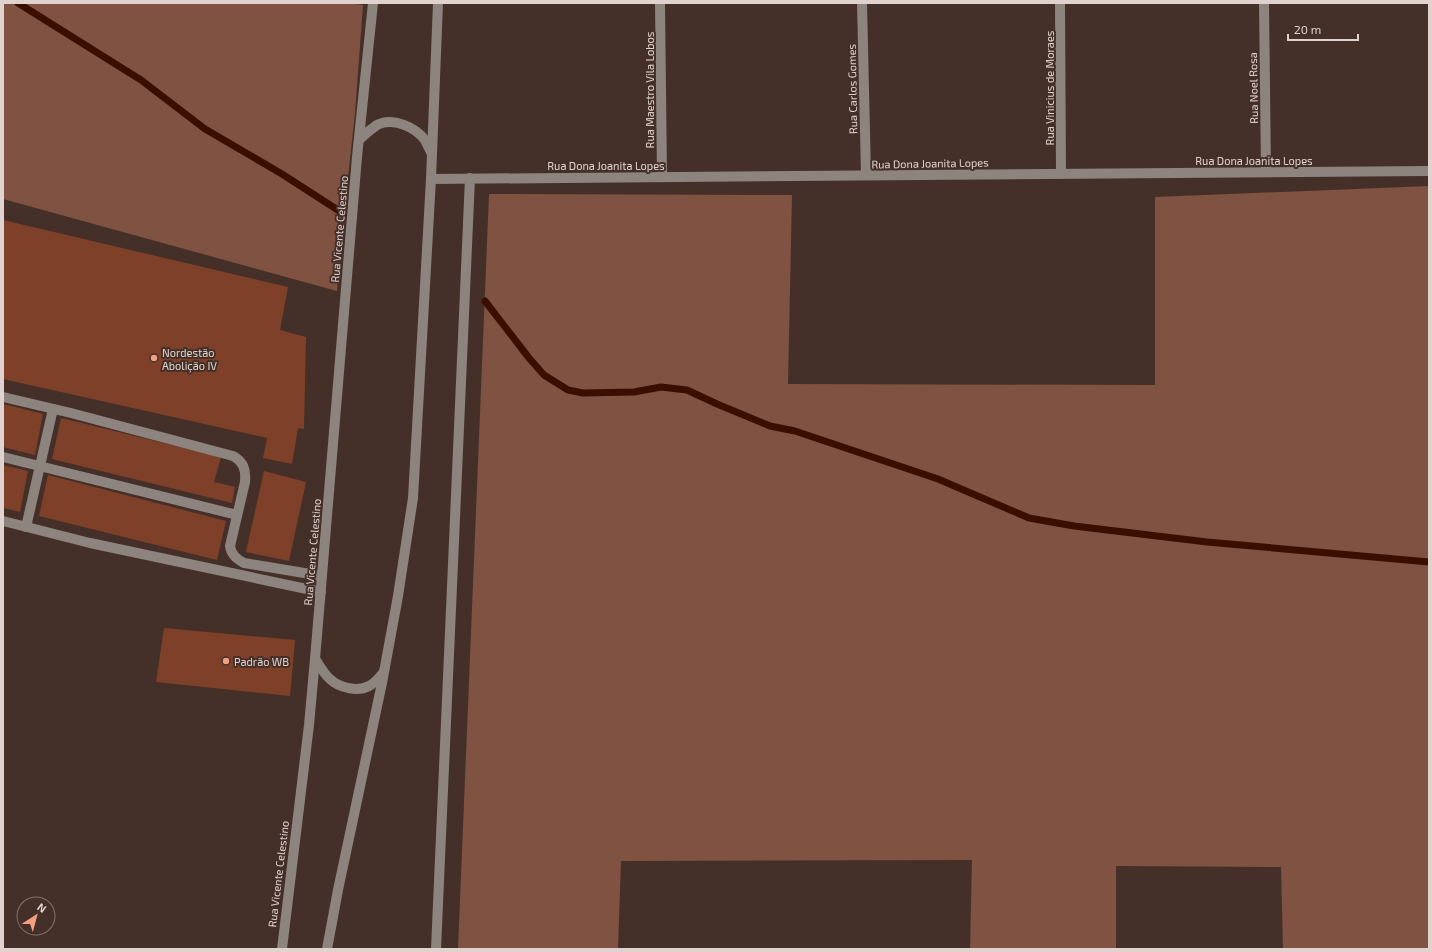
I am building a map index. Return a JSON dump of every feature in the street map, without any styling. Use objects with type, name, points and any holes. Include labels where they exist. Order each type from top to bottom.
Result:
[{"type":"street","name":"Rua Vicente Celestino","points":[[282,949],[309,725],[357,157],[373,3]]},
{"type":"street","points":[[327,949],[384,673],[398,596],[413,498],[431,179],[438,3]]},
{"type":"street","name":"Rua Maestro Vila Lobos","points":[[660,3],[662,177]]},
{"type":"street","name":"Rua Carlos Gomes","points":[[862,3],[866,175]]},
{"type":"street","name":"Rua Vinicius de Moraes","points":[[1060,3],[1061,174]]},
{"type":"street","name":"Rua Noel Rosa","points":[[1264,3],[1266,172]]},
{"type":"street","points":[[360,139],[377,126],[387,122],[404,125],[418,132],[432,154]]},
{"type":"street","name":"Rua Dona Joanita Lopes","points":[[431,179],[1429,171]]},
{"type":"street","points":[[436,949],[470,178]]},
{"type":"street","points":[[3,397],[233,456],[241,462],[246,473],[230,546],[231,551],[238,561],[322,576]]},
{"type":"street","points":[[26,527],[53,409]]},
{"type":"street","points":[[3,457],[237,515]]},
{"type":"street","points":[[3,521],[90,543],[321,592]]},
{"type":"street","points":[[315,659],[330,679],[341,686],[352,688],[368,687],[384,673]]},
{"type":"shaded area","points":[[3,3],[346,3],[363,5],[355,113],[337,291],[3,199]]},
{"type":"shaded area","points":[[1429,186],[1429,949],[1283,949],[1281,867],[1116,866],[1116,949],[970,949],[972,860],[621,861],[618,949],[458,949],[489,194],[792,195],[788,384],[1155,385],[1155,197]]},
{"type":"building","name":"Nordestão Abolição IV","points":[[3,220],[288,287],[280,330],[306,337],[304,429],[298,428],[292,464],[263,458],[267,438],[3,379]]},
{"type":"building","points":[[3,404],[43,414],[35,455],[3,447]]},
{"type":"building","points":[[61,418],[221,457],[214,482],[235,487],[232,503],[52,459]]},
{"type":"building","points":[[3,465],[28,471],[20,512],[3,508]]},
{"type":"building","points":[[264,471],[306,482],[289,561],[246,552]]},
{"type":"building","points":[[48,475],[226,521],[217,560],[39,516]]},
{"type":"building","name":"Padrão WB","points":[[164,628],[295,640],[290,696],[156,682]]},
{"type":"waterway","points":[[18,3],[141,80],[205,129],[282,174],[344,214]]},
{"type":"waterway","points":[[485,301],[544,375],[568,390],[583,393],[634,392],[661,387],[687,390],[770,426],[795,431],[938,479],[1029,518],[1074,526],[1207,542],[1429,562]]},
{"type":"place","name":"Nordestão Abolição IV","points":[[154,358]]},
{"type":"place","name":"Padrão WB","points":[[226,661]]}]
